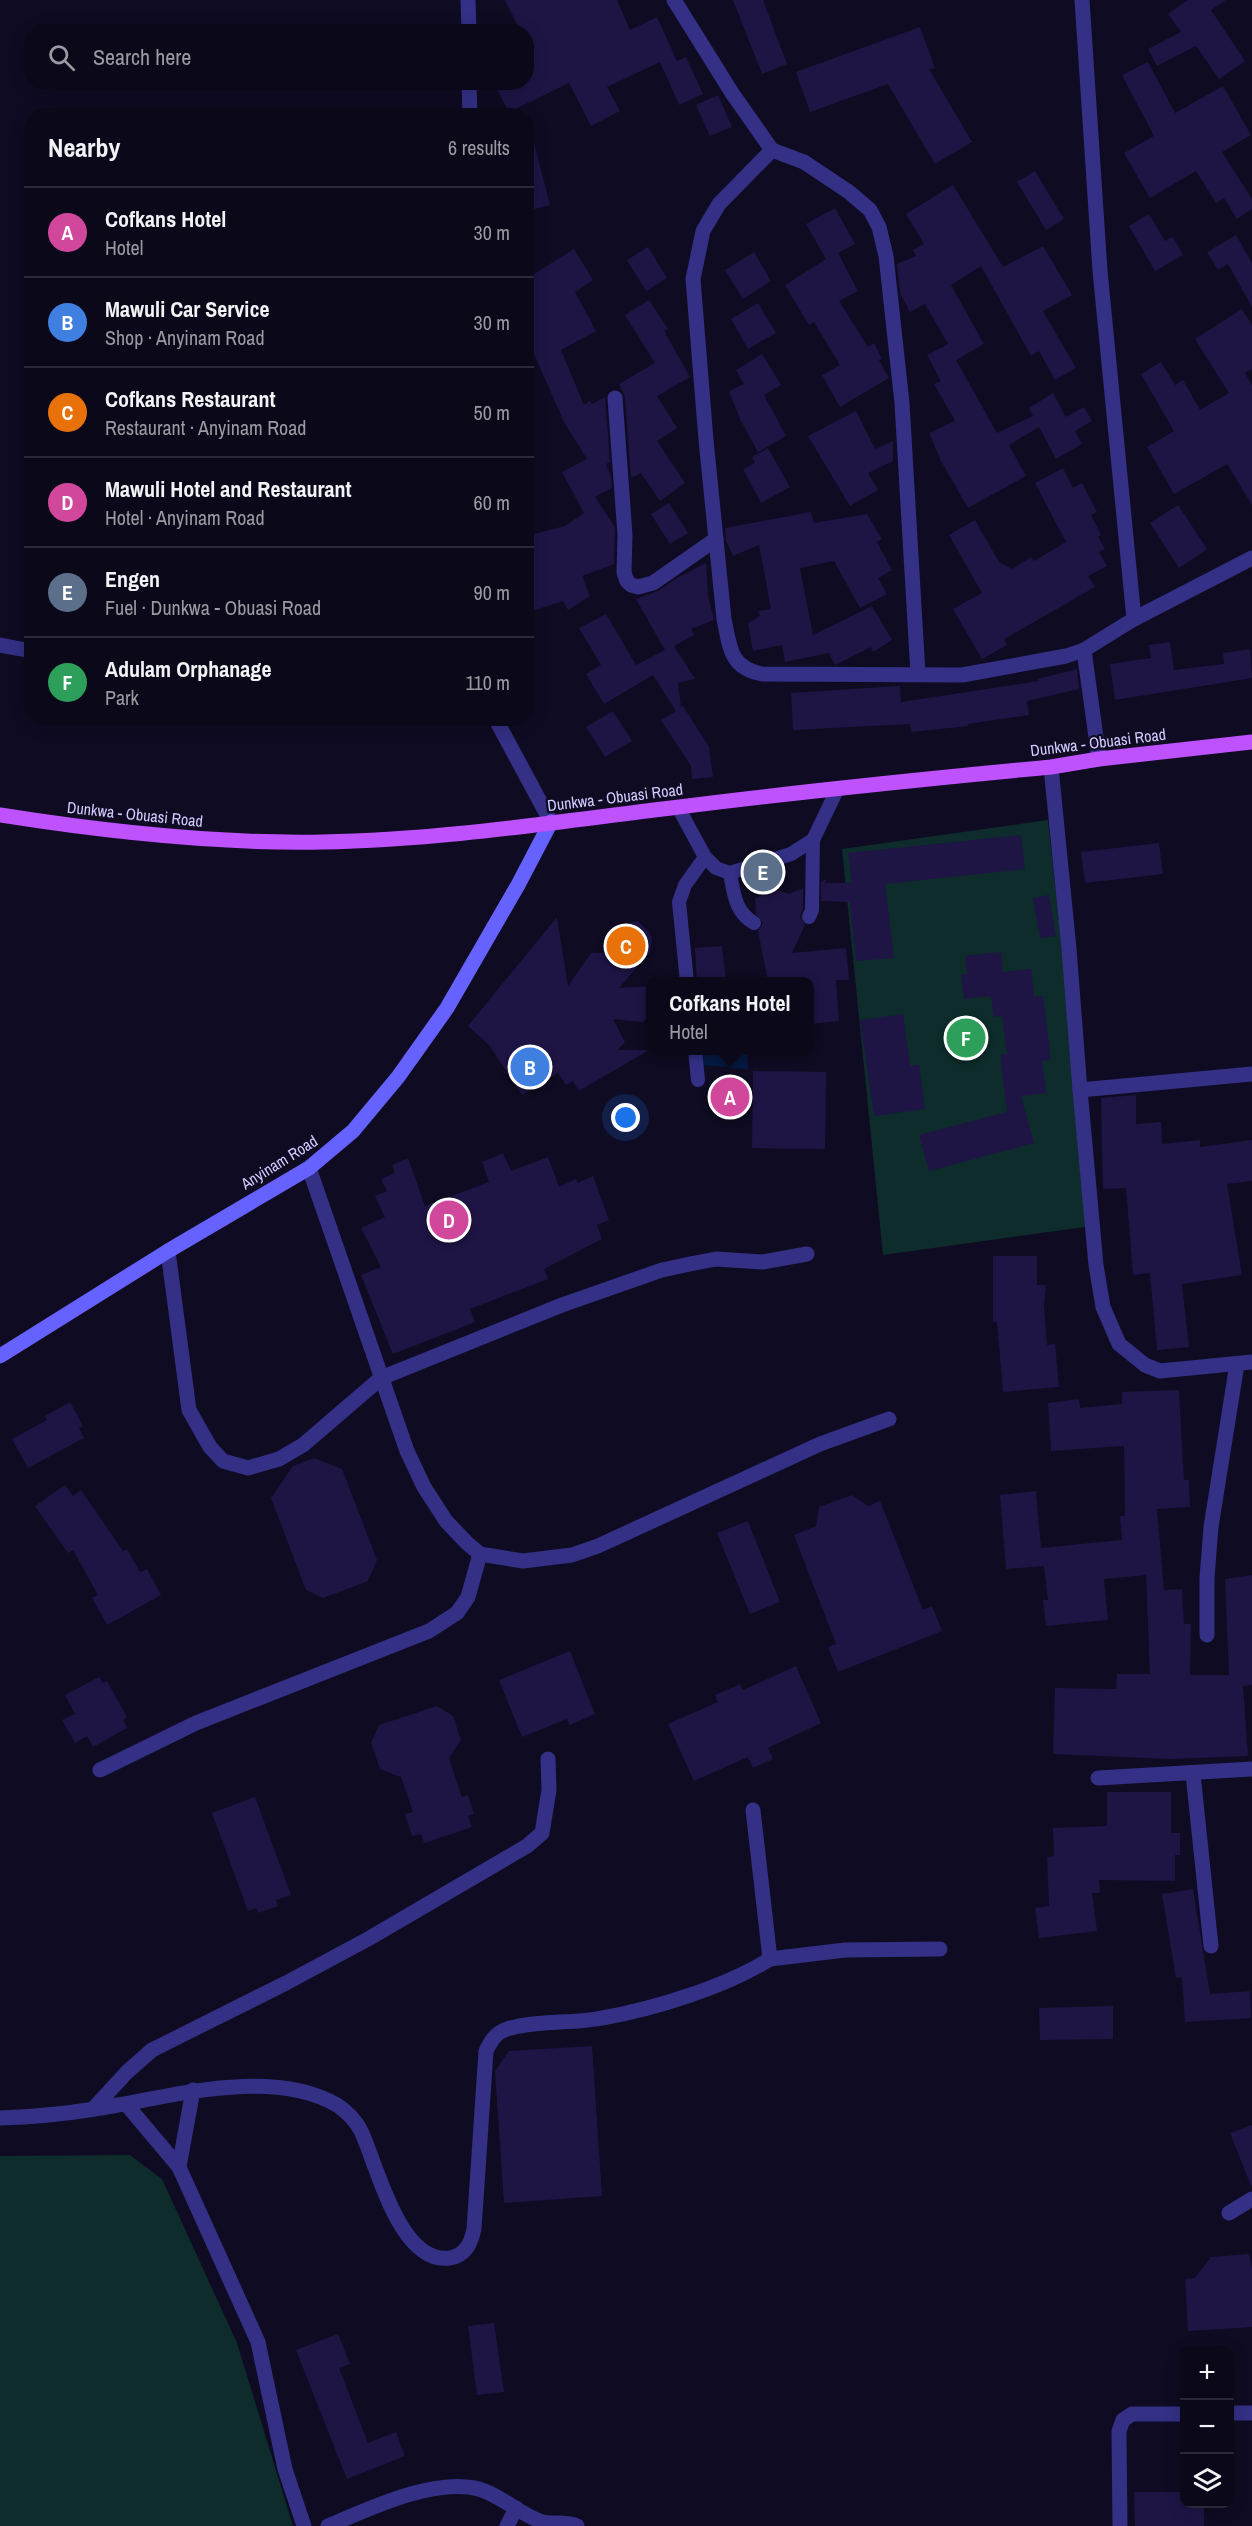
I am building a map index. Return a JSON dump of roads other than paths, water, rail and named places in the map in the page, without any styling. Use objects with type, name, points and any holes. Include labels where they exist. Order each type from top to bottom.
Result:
[{"type":"main road","name":"Dunkwa - Obuasi Road","points":[[0,815],[142,834],[251,842],[323,842],[450,836],[678,807],[1051,767],[1099,759],[1252,742]]},
{"type":"street","points":[[468,0],[469,24]]},
{"type":"street","points":[[674,0],[732,93],[772,150],[804,162],[849,192],[870,210],[879,227],[886,256],[902,403],[918,674]]},
{"type":"street","points":[[1082,0],[1100,271],[1134,620]]},
{"type":"street","points":[[469,90],[470,108]]},
{"type":"street","points":[[772,150],[719,204],[703,231],[693,279],[716,539],[728,640],[740,666],[748,671],[762,674],[962,675],[1041,662],[1084,650],[1134,620],[1252,558]]},
{"type":"street","points":[[615,398],[625,535],[624,573],[627,581],[638,587],[653,583],[716,539]]},
{"type":"street","points":[[0,645],[24,650]]},
{"type":"street","points":[[1084,650],[1099,759]]},
{"type":"street","points":[[499,726],[551,822]]},
{"type":"street","points":[[1051,767],[1096,1265],[1103,1308],[1119,1344],[1145,1365],[1160,1371],[1245,1363],[1211,1527],[1207,1578],[1207,1635]]},
{"type":"street","name":"Anyinam Road","points":[[0,1356],[168,1251],[309,1168],[353,1131],[398,1077],[447,1008],[518,885],[551,822]]},
{"type":"street","points":[[1080,1090],[1252,1074]]},
{"type":"street","points":[[309,1168],[407,1451],[424,1487],[446,1521],[480,1554],[524,1561],[572,1555],[628,1533],[820,1444],[889,1419]]},
{"type":"street","points":[[168,1251],[189,1410],[210,1447],[223,1461],[248,1468],[279,1459],[303,1445],[381,1378],[562,1305],[662,1270],[716,1259],[762,1262],[807,1254]]},
{"type":"street","points":[[100,1770],[196,1723],[429,1630],[457,1613],[468,1597],[480,1554]]},
{"type":"street","points":[[93,2109],[127,2072],[152,2050],[368,1940],[527,1846],[542,1833],[549,1790],[548,1759]]},
{"type":"street","points":[[1098,1778],[1252,1770]]},
{"type":"street","points":[[1193,1774],[1211,1946]]},
{"type":"street","points":[[753,1810],[770,1959]]},
{"type":"street","points":[[0,2118],[24,2118],[93,2109],[193,2091],[264,2086],[309,2093],[339,2107],[361,2130],[396,2219],[430,2255],[448,2258],[458,2256],[468,2247],[474,2229],[486,2051],[497,2034],[513,2028],[603,2018],[661,2003],[705,1990],[770,1959],[845,1950],[940,1949]]},
{"type":"street","points":[[179,2167],[193,2091]]},
{"type":"street","points":[[126,2104],[179,2167],[258,2342],[285,2469],[304,2526]]},
{"type":"street","points":[[1228,2212],[1252,2199]]},
{"type":"street","points":[[1234,2413],[1252,2413]]},
{"type":"street","points":[[1120,2526],[1119,2431],[1123,2420],[1132,2414],[1180,2414]]},
{"type":"street","points":[[328,2526],[405,2497],[448,2487],[480,2490],[546,2522],[577,2526]]},
{"type":"street","points":[[507,2526],[516,2508]]},
{"type":"lane","points":[[809,917],[812,910],[813,840],[837,790]]},
{"type":"lane","points":[[678,807],[705,857],[716,868],[730,873],[791,854],[813,840]]},
{"type":"lane","points":[[687,977],[679,902],[685,885],[705,857]]},
{"type":"lane","points":[[730,873],[737,906],[744,917],[754,923]]},
{"type":"lane","points":[[696,1055],[698,1080]]},
{"type":"water","points":[[702,1055],[747,1055],[748,1069],[701,1065]]},
{"type":"place","name":"Engen","points":[[763,872]]},
{"type":"place","name":"Cofkans Restaurant","points":[[626,946]]},
{"type":"place","name":"Adulam Orphanage","points":[[966,1038]]},
{"type":"place","name":"Mawuli Car Service","points":[[530,1067]]},
{"type":"place","name":"Cofkans Hotel","points":[[730,1097]]},
{"type":"place","name":"Mawuli Hotel and Restaurant","points":[[449,1220]]}]
